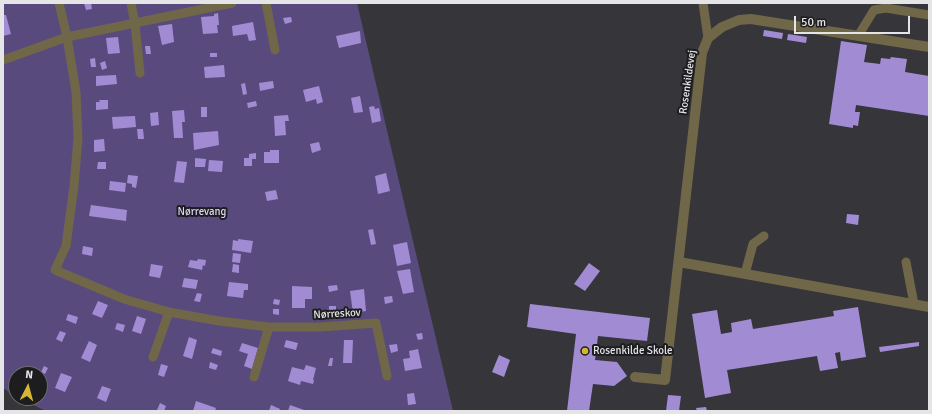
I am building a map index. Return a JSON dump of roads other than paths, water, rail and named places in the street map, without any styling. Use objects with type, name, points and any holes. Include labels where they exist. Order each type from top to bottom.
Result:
[{"type":"street","name":"Rosenkildevej","points":[[635,377],[665,380],[702,53],[708,38],[722,27],[739,20],[751,19],[929,48]]},
{"type":"street","points":[[679,262],[929,307]]},
{"type":"lane","points":[[59,3],[67,37]]},
{"type":"lane","points":[[131,3],[135,24],[140,73]]},
{"type":"lane","points":[[3,60],[67,37],[232,3]]},
{"type":"lane","points":[[266,3],[275,50]]},
{"type":"lane","points":[[703,3],[708,38]]},
{"type":"lane","points":[[858,36],[874,10],[886,8],[929,15]]},
{"type":"lane","name":"Nørreskov","points":[[67,37],[76,92],[78,138],[74,186],[66,246],[55,270],[124,299],[169,312],[219,321],[269,327],[321,327],[376,323],[387,376]]},
{"type":"lane","points":[[745,274],[753,244],[764,236]]},
{"type":"lane","points":[[906,262],[914,304]]},
{"type":"lane","points":[[152,357],[169,312]]},
{"type":"lane","points":[[254,377],[269,327]]},
{"type":"place","name":"Rosenkilde Skole","points":[[585,351]]},
{"type":"park label","name":"Nørrevang","points":[[202,212]]}]
